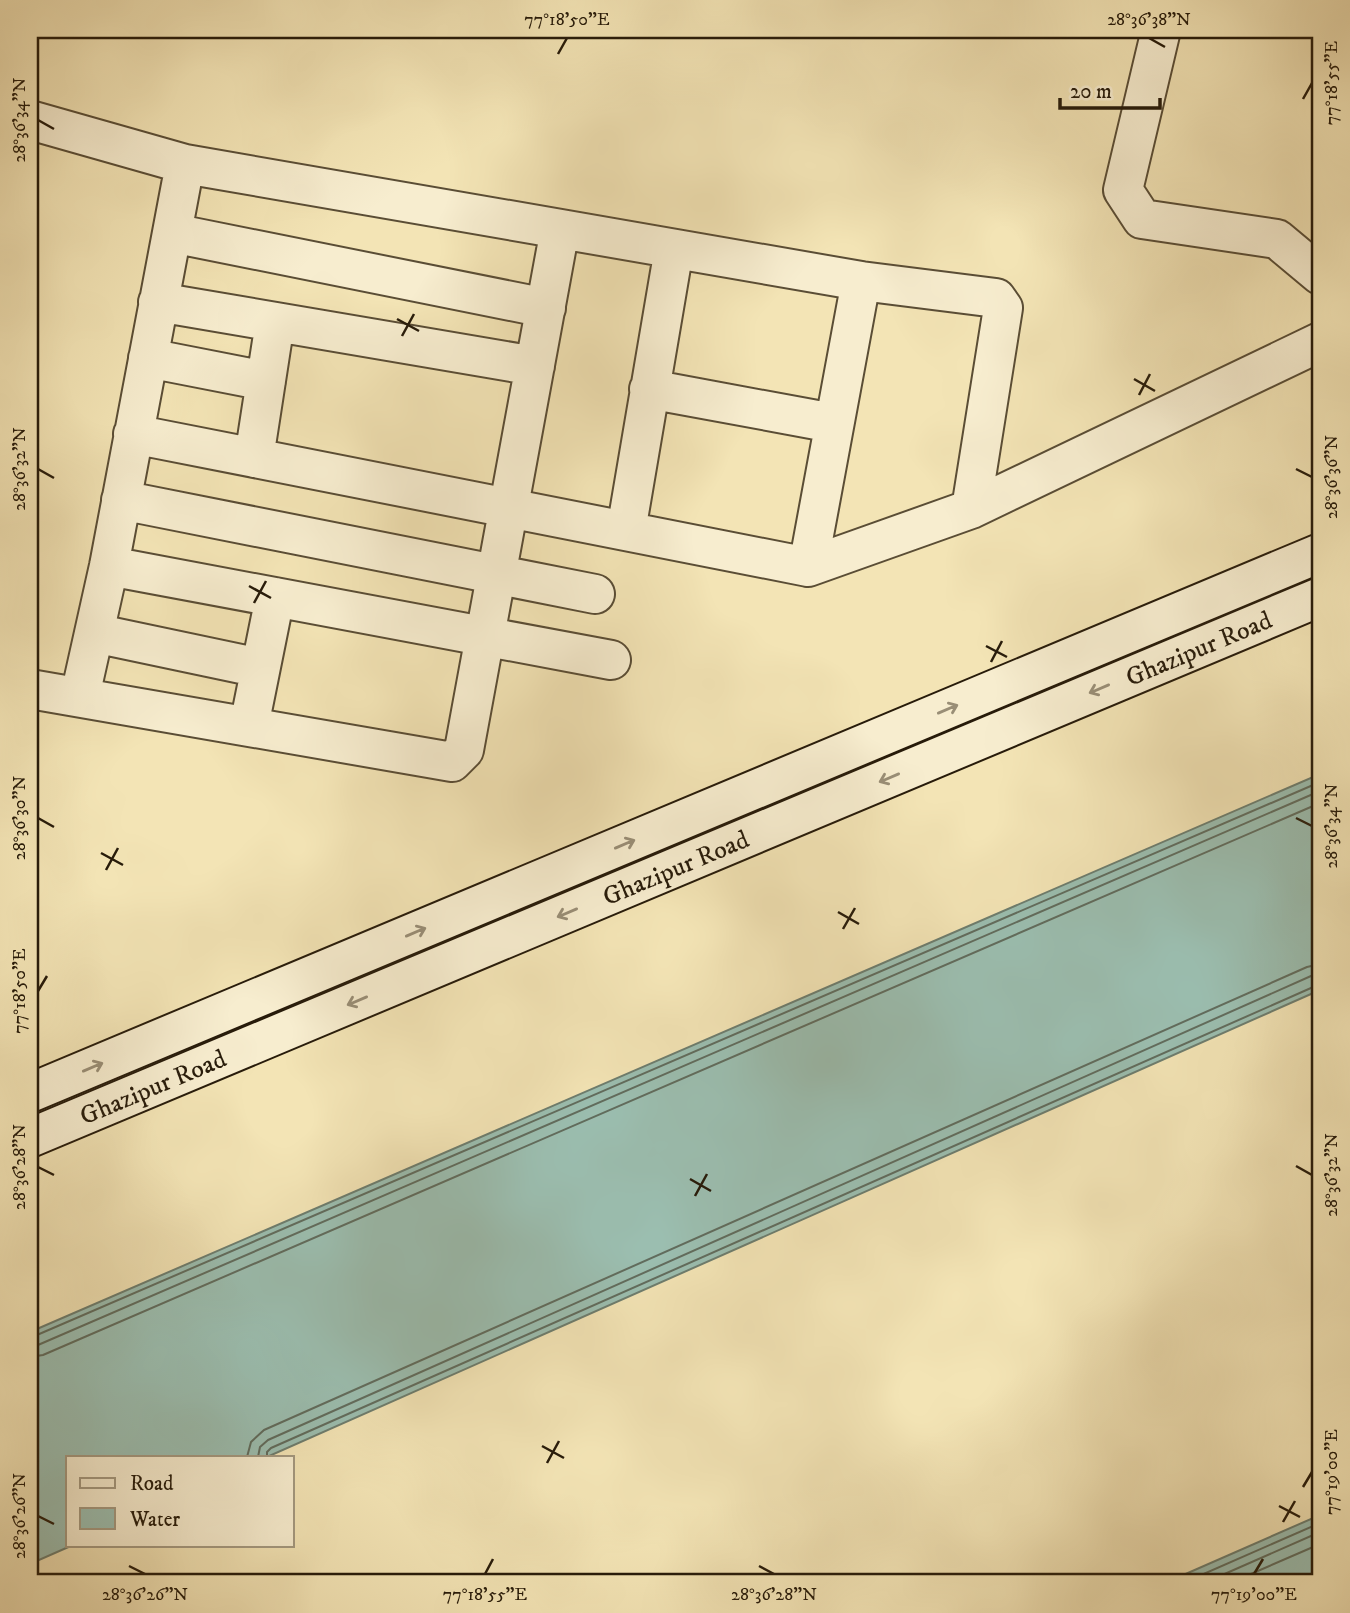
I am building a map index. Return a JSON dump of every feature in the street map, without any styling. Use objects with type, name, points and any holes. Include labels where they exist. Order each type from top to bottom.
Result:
[{"type":"street","points":[[1161,30],[1123,190],[1142,219],[1277,239],[1320,275]]},
{"type":"street","points":[[30,120],[185,164],[861,281],[996,298],[1003,308],[971,509]]},
{"type":"street","points":[[80,696],[108,566],[185,164]]},
{"type":"street","points":[[30,690],[80,696],[452,762],[461,755],[486,637],[560,229]]},
{"type":"street","points":[[172,233],[546,308]]},
{"type":"street","points":[[626,531],[674,249]]},
{"type":"street","points":[[808,566],[861,281]]},
{"type":"street","points":[[158,302],[535,366]]},
{"type":"street","points":[[254,458],[275,322]]},
{"type":"street","points":[[133,434],[808,566],[971,509],[1320,342]]},
{"type":"street","points":[[148,358],[266,381]]},
{"type":"street","points":[[649,389],[833,423]]},
{"type":"street","points":[[121,500],[595,594]]},
{"type":"street","name":"Ghazipur Road","points":[[30,1093],[1320,553]]},
{"type":"street","points":[[108,566],[611,660]]},
{"type":"street","points":[[249,726],[275,597]]},
{"type":"street","name":"Ghazipur Road","points":[[30,1139],[1320,597]]},
{"type":"street","points":[[94,633],[260,668]]},
{"type":"water","points":[[1320,774],[1320,990],[269,1456],[66,1456],[66,1546],[71,1546],[30,1564],[30,1332]]},
{"type":"water","points":[[1320,1515],[1320,1583],[1165,1583]]}]
